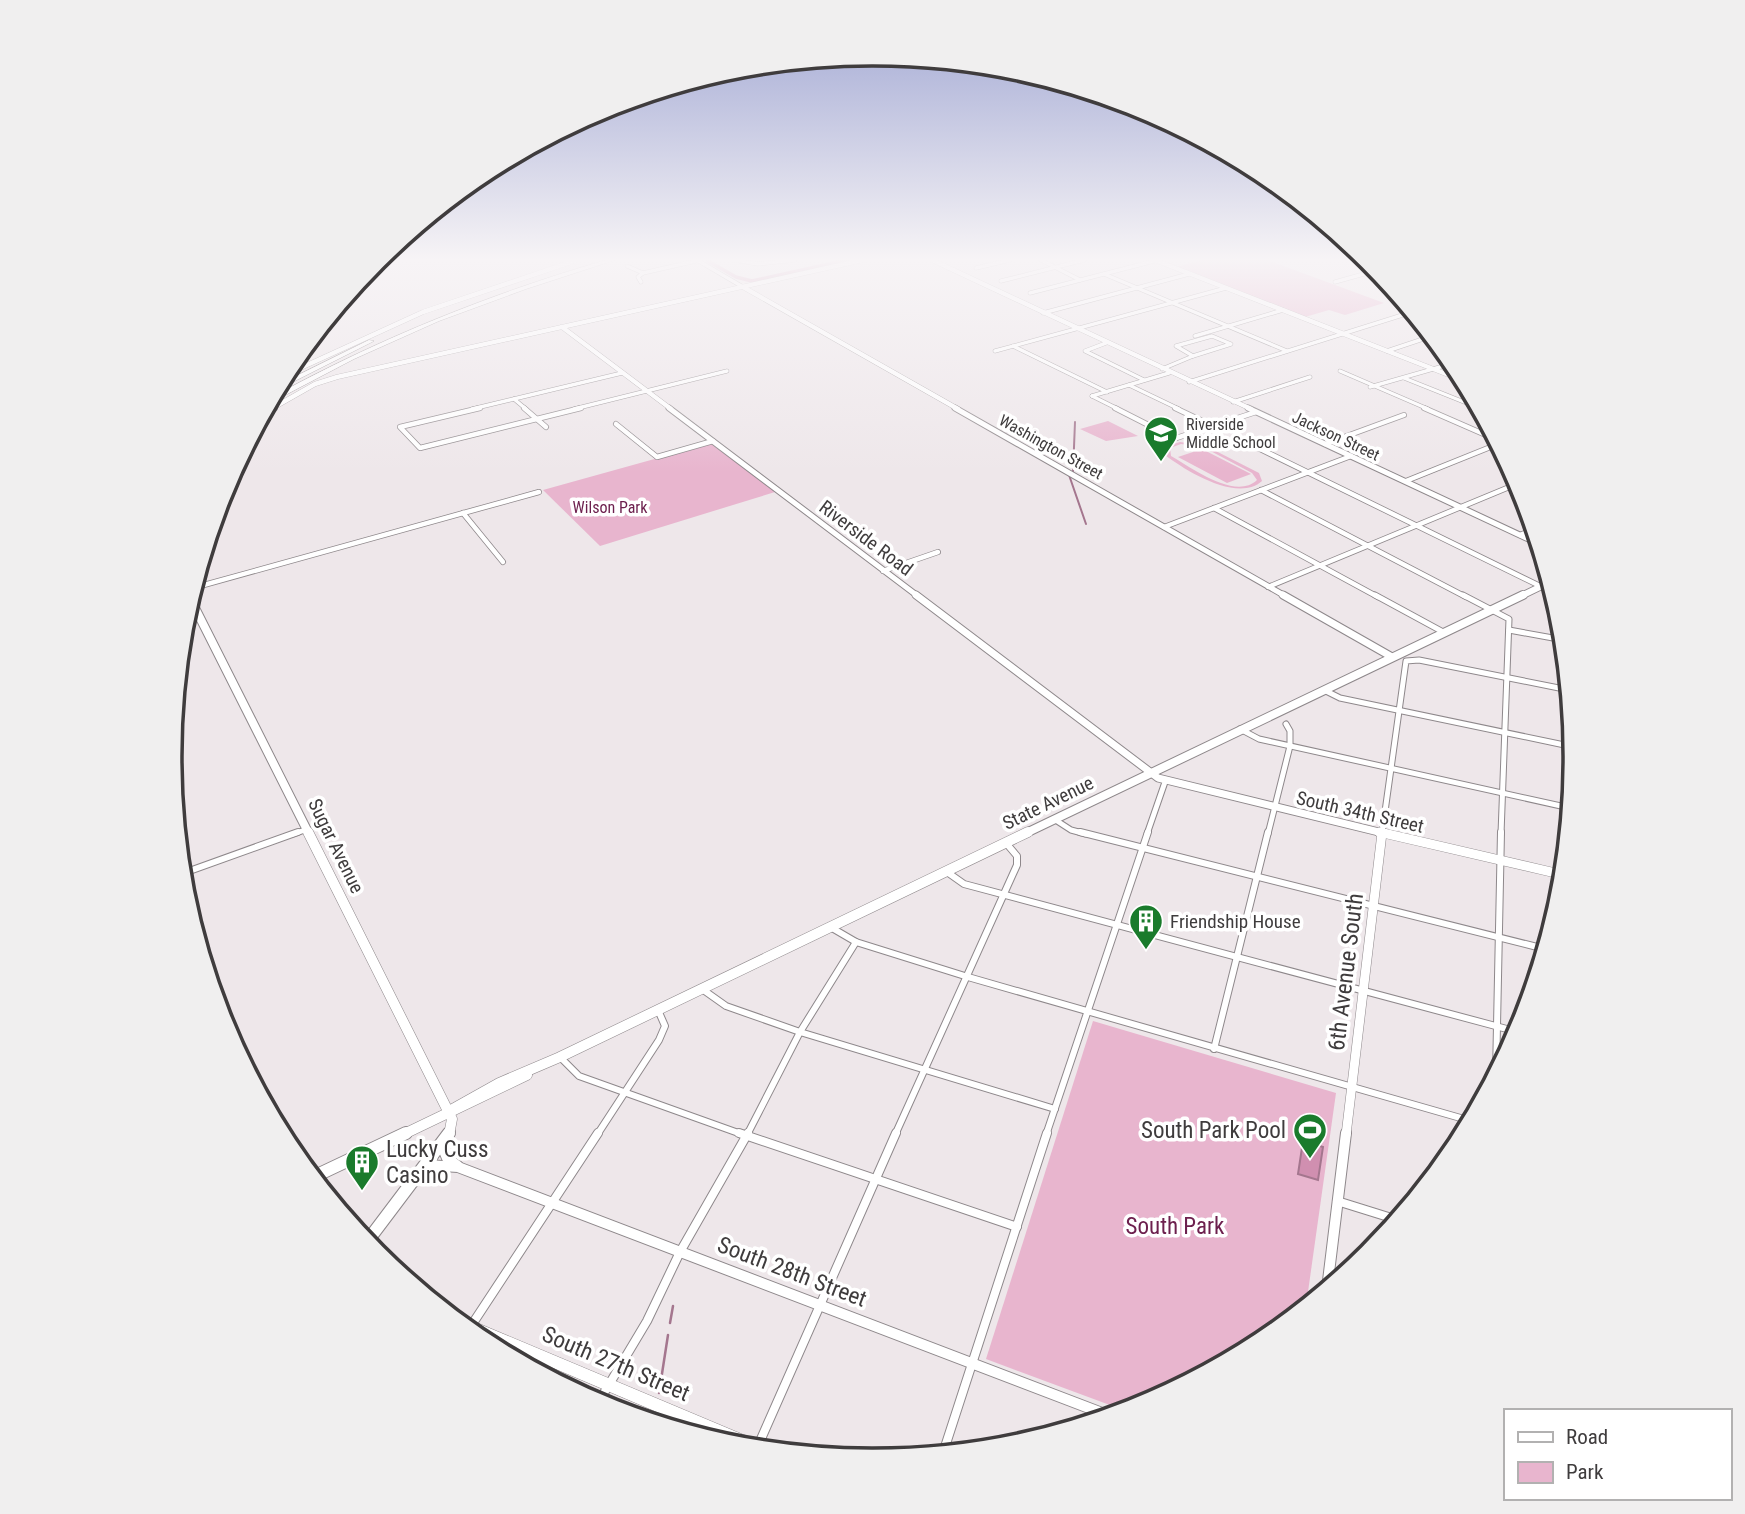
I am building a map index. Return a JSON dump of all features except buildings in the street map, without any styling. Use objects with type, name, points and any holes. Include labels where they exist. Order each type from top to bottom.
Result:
[{"type":"highway","points":[[295,379],[395,331]]},
{"type":"highway","points":[[287,392],[357,355],[413,331]]},
{"type":"main road","points":[[302,367],[382,331]]},
{"type":"main road","points":[[279,406],[330,379],[546,331]]},
{"type":"main road","name":"State Avenue","points":[[322,1173],[449,1111],[473,1103],[560,1057],[1540,586]]},
{"type":"main road","name":"Sugar Avenue","points":[[197,612],[449,1111]]},
{"type":"main road","points":[[373,1234],[442,1146],[453,1127],[449,1111]]},
{"type":"main road","name":"South 27th Street","points":[[504,1341],[705,1427]]},
{"type":"street","name":"Riverside Road","points":[[567,331],[883,571],[1061,702],[1151,773]]},
{"type":"street","name":"Washington Street","points":[[820,331],[1392,657]]},
{"type":"street","points":[[995,351],[1071,331]]},
{"type":"street","name":"Jackson Street","points":[[1080,331],[1527,538]]},
{"type":"street","points":[[1195,336],[1215,331]]},
{"type":"street","points":[[1237,331],[1287,351]]},
{"type":"street","points":[[1335,331],[1448,374]]},
{"type":"street","points":[[1189,382],[1354,331]]},
{"type":"street","points":[[1162,369],[1231,344],[1212,336],[1176,346],[1194,356]]},
{"type":"street","points":[[1387,351],[1422,340]]},
{"type":"street","points":[[1106,343],[1086,351],[1144,380]]},
{"type":"street","points":[[1013,346],[1107,391]]},
{"type":"street","points":[[1370,387],[1442,367]]},
{"type":"street","points":[[622,373],[400,427],[420,448],[727,371]]},
{"type":"street","points":[[1340,371],[1370,387],[1482,433]]},
{"type":"street","points":[[1169,373],[1092,396],[1174,438]]},
{"type":"street","points":[[1233,402],[1310,377]]},
{"type":"street","points":[[1403,378],[1464,402]]},
{"type":"street","points":[[1129,385],[1213,426]]},
{"type":"street","points":[[514,399],[545,427]]},
{"type":"street","points":[[1325,444],[1421,408]]},
{"type":"street","points":[[1158,444],[1255,412]]},
{"type":"street","points":[[616,424],[657,457],[713,442]]},
{"type":"street","points":[[1254,446],[1540,586]]},
{"type":"street","points":[[1406,481],[1489,447]]},
{"type":"street","points":[[1164,527],[1351,456]]},
{"type":"street","points":[[1268,587],[1508,488]]},
{"type":"street","points":[[1261,490],[1509,619],[1497,937],[1496,1052]]},
{"type":"street","points":[[204,585],[539,492]]},
{"type":"street","points":[[1214,508],[1445,633]]},
{"type":"street","points":[[463,513],[503,562]]},
{"type":"street","points":[[1520,535],[1525,533]]},
{"type":"street","points":[[883,571],[939,552]]},
{"type":"street","points":[[1509,630],[1552,638]]},
{"type":"street","points":[[1406,661],[1559,688]]},
{"type":"street","name":"6th Avenue South","points":[[1328,1276],[1406,661]]},
{"type":"street","points":[[1324,690],[1340,698],[1563,745]]},
{"type":"street","points":[[1214,1049],[1255,876],[1290,746],[1290,731],[1286,724]]},
{"type":"street","points":[[1240,729],[1259,739],[1562,806]]},
{"type":"street","name":"South 34th Street","points":[[1151,773],[1166,782],[1553,872]]},
{"type":"street","points":[[946,1443],[1086,1012],[1166,782]]},
{"type":"street","points":[[1054,820],[1071,830],[1141,849],[1536,947]]},
{"type":"street","points":[[192,870],[308,829]]},
{"type":"street","points":[[761,1438],[1018,859],[1006,843]]},
{"type":"street","points":[[946,872],[964,884],[1506,1029]]},
{"type":"street","points":[[832,927],[856,942],[968,977],[1461,1118]]},
{"type":"street","points":[[605,1394],[800,1032],[856,942]]},
{"type":"street","points":[[702,989],[726,1006],[800,1032],[1055,1110]]},
{"type":"street","points":[[474,1321],[553,1203],[622,1091],[664,1031],[664,1020],[658,1010]]},
{"type":"street","points":[[560,1057],[568,1068],[579,1076],[874,1181],[1017,1227]]},
{"type":"street","points":[[442,1146],[447,1158],[458,1167]]},
{"type":"street","name":"South 28th Street","points":[[427,1165],[458,1167],[1095,1410]]},
{"type":"street","points":[[1337,1201],[1388,1217]]},
{"type":"green space","points":[[1108,421],[1138,436],[1106,441],[1080,429]]},
{"type":"green space","points":[[1180,442],[1204,445],[1259,473],[1262,481],[1252,487],[1240,488],[1226,487],[1212,482],[1165,455],[1167,446]],"holes":[[[1181,444],[1203,447],[1252,473],[1257,480],[1237,487],[1225,485],[1171,456],[1170,448]]]},
{"type":"green space","name":"Wilson Park","points":[[712,443],[775,492],[600,546],[543,490]]},
{"type":"green space","points":[[1202,449],[1251,474],[1227,483],[1178,457]]},
{"type":"green space","name":"South Park","points":[[1093,1021],[1336,1093],[1308,1293],[1293,1305],[1218,1355],[1137,1395],[1110,1405],[986,1359]]},
{"type":"shaded area","name":"South Park Pool","points":[[1303,1141],[1323,1147],[1318,1180],[1298,1174]]},
{"type":"waterway","points":[[1073,472],[1075,422]]},
{"type":"waterway","points":[[1069,475],[1086,524]]},
{"type":"waterway","points":[[670,1323],[673,1306]]},
{"type":"waterway","points":[[659,1393],[668,1335]]},
{"type":"place","name":"Riverside Middle School","points":[[1161,463]]},
{"type":"place","name":"Friendship House","points":[[1146,951]]},
{"type":"place","name":"South Park Pool","points":[[1310,1160]]},
{"type":"place","name":"Lucky Cuss Casino","points":[[362,1192]]}]
